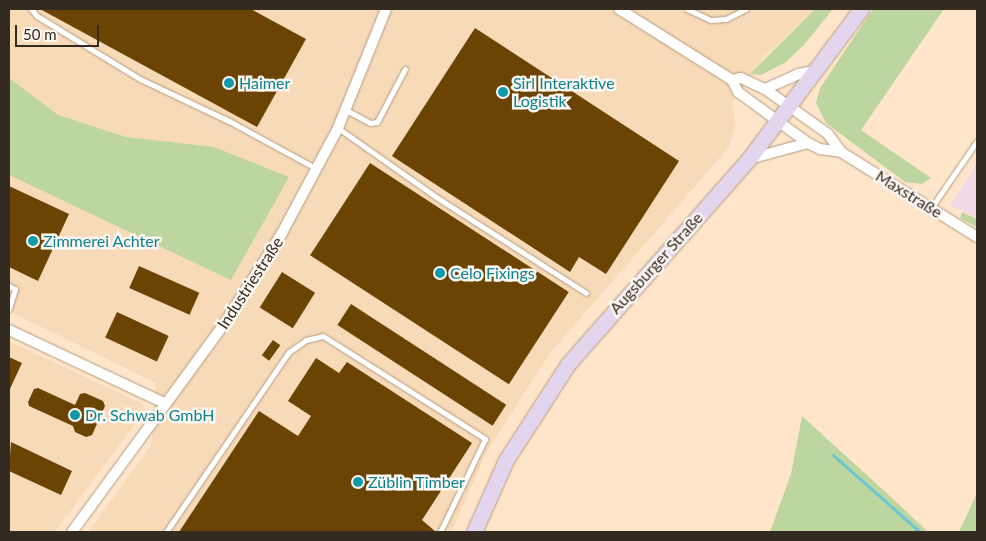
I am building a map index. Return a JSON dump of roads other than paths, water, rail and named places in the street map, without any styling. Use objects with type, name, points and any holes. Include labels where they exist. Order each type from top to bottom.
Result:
[{"type":"main road","name":"Augsburger Straße","points":[[474,532],[506,460],[568,364],[748,160],[779,122],[861,9]]},
{"type":"street","name":"Industriestraße","points":[[72,532],[224,324],[282,233],[318,169],[338,128],[386,9]]},
{"type":"street","points":[[619,9],[732,80]]},
{"type":"street","points":[[765,89],[798,74],[816,71]]},
{"type":"street","name":"Maxstraße","points":[[841,152],[820,149],[808,143],[738,92],[732,80],[741,78],[765,89],[828,134],[841,152],[977,237]]},
{"type":"street","points":[[748,160],[808,143]]},
{"type":"street","points":[[9,330],[164,404]]},
{"type":"lane","points":[[31,9],[37,16],[140,79],[229,121],[318,169]]},
{"type":"lane","points":[[687,9],[711,20],[726,18],[746,9]]},
{"type":"lane","points":[[346,110],[370,123],[377,122],[406,69]]},
{"type":"lane","points":[[338,128],[436,197],[586,293]]},
{"type":"lane","points":[[931,208],[977,141]]},
{"type":"lane","points":[[9,286],[15,289],[9,308]]},
{"type":"lane","points":[[166,532],[288,352],[306,340],[323,336],[485,439],[440,532]]},
{"type":"waterway","points":[[833,455],[920,532]]},
{"type":"place","name":"Haimer","points":[[229,83]]},
{"type":"place","name":"Sirl Interaktive Logistik","points":[[503,92]]},
{"type":"place","name":"Zimmerei Achter","points":[[33,241]]},
{"type":"place","name":"Celo Fixings","points":[[440,273]]},
{"type":"place","name":"Dr. Schwab GmbH","points":[[75,415]]},
{"type":"place","name":"Züblin Timber","points":[[358,482]]}]
